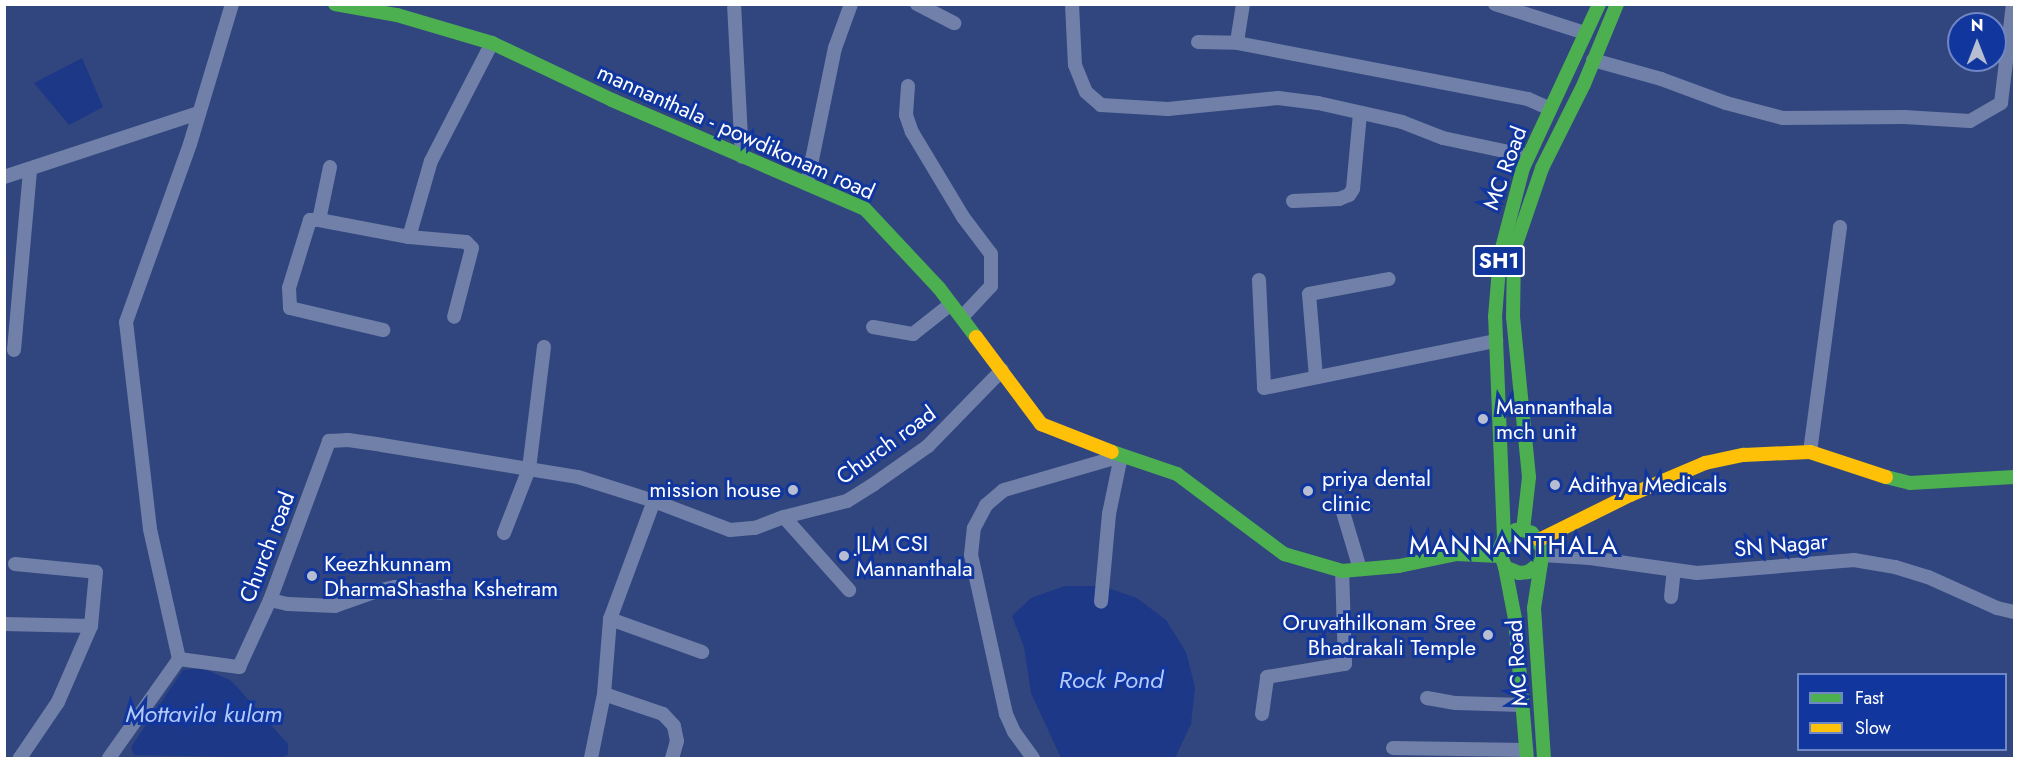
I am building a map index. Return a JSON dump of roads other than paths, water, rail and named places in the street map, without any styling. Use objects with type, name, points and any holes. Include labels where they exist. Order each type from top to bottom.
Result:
[{"type":"main road","name":"mannanthala - powdikonam road","points":[[335,4],[396,15],[492,43],[612,100],[865,208],[962,317],[1041,424],[1121,456],[1177,474],[1284,554],[1342,571],[1399,566],[1456,554],[1503,561]]},
{"type":"main road","name":"MC Road","points":[[1504,538],[1496,341],[1496,286],[1500,256],[1509,216],[1528,156],[1599,4]]},
{"type":"main road","name":"MC Road","points":[[1523,530],[1528,477],[1513,317],[1514,250],[1542,168],[1584,84],[1617,4]]},
{"type":"main road","points":[[1539,540],[1630,495],[1705,463],[1744,455],[1810,452],[1861,470],[1910,483],[2014,477]]},
{"type":"main road","points":[[1503,561],[1519,573],[1528,572],[1541,560],[1539,540],[1532,533],[1516,530],[1504,538]]},
{"type":"main road","name":"SH1","points":[[1503,561],[1504,538]]},
{"type":"main road","name":"MC Road","points":[[1541,560],[1534,608],[1544,759]]},
{"type":"main road","name":"MC Road","points":[[1503,561],[1515,619],[1526,754]]},
{"type":"street","points":[[109,759],[179,659],[150,529],[126,322],[199,114],[232,4]]},
{"type":"street","points":[[734,4],[742,157]]},
{"type":"street","points":[[807,184],[835,48],[851,4]]},
{"type":"street","points":[[917,4],[954,23]]},
{"type":"street","points":[[1071,4],[1076,65],[1086,93],[1101,105],[1168,109],[1278,98],[1318,102],[1360,114],[1402,122],[1443,138],[1528,156]]},
{"type":"street","points":[[1237,43],[1243,4]]},
{"type":"street","points":[[1495,4],[1585,33]]},
{"type":"street","points":[[1593,60],[1661,79],[1726,103],[1783,118],[1904,117],[1971,121],[2001,102],[2013,4]]},
{"type":"street","points":[[1198,42],[1237,43],[1528,99],[1550,109]]},
{"type":"street","points":[[409,237],[431,162],[492,43]]},
{"type":"street","points":[[908,86],[906,115],[912,132],[963,217],[991,254],[991,286],[962,317]]},
{"type":"street","points":[[4,177],[199,114]]},
{"type":"street","points":[[1293,201],[1339,198],[1349,195],[1353,189],[1360,114]]},
{"type":"street","points":[[319,220],[330,167]]},
{"type":"street","points":[[14,350],[30,169]]},
{"type":"street","points":[[383,330],[290,308],[289,288],[310,220],[409,237],[466,242],[472,248],[454,317]]},
{"type":"street","points":[[1810,452],[1840,227]]},
{"type":"street","points":[[1316,377],[1309,294],[1389,279]]},
{"type":"street","points":[[1259,280],[1264,388],[1496,341]]},
{"type":"street","points":[[873,327],[913,334],[951,304]]},
{"type":"street","points":[[504,533],[529,469],[544,347]]},
{"type":"street","name":"Church road","points":[[179,659],[239,667],[270,600],[329,441],[348,440],[578,477],[654,501],[730,530],[756,528],[784,517],[847,501],[874,484],[928,446],[1002,370]]},
{"type":"street","points":[[1033,759],[1014,732],[1006,714],[971,555],[974,528],[986,505],[1004,490],[1121,456],[1109,514],[1101,602]]},
{"type":"street","points":[[591,759],[604,694],[609,619],[654,501]]},
{"type":"street","points":[[1340,502],[1360,569]]},
{"type":"street","points":[[784,517],[849,590]]},
{"type":"street","name":"SN Nagar","points":[[1541,560],[1590,558],[1697,573],[1854,560],[1928,577],[1997,608],[2014,612]]},
{"type":"street","points":[[15,564],[96,572],[91,626],[58,702],[20,759]]},
{"type":"street","points":[[1671,597],[1674,570]]},
{"type":"street","points":[[1262,714],[1267,677],[1345,664],[1342,571]]},
{"type":"street","points":[[270,600],[288,604],[335,606],[376,591],[395,587],[441,593]]},
{"type":"street","points":[[609,619],[702,652]]},
{"type":"street","points":[[4,624],[91,626]]},
{"type":"street","points":[[604,694],[663,714],[674,726],[677,741],[672,759]]},
{"type":"street","points":[[1427,698],[1456,703],[1522,705]]},
{"type":"street","points":[[1393,748],[1526,754]]},
{"type":"water","points":[[82,58],[103,107],[69,125],[34,83]]},
{"type":"water","name":"Rock Pond","points":[[1065,586],[1102,586],[1137,598],[1166,620],[1186,652],[1195,687],[1191,724],[1175,758],[1061,758],[1031,693],[1024,647],[1012,616],[1031,598]]},
{"type":"water","name":"Mottavila kulam","points":[[202,668],[230,680],[237,687],[288,744],[288,755],[280,758],[134,755],[131,747],[183,670]]},
{"type":"place","name":"Mannanthala mch unit","points":[[1483,419]]},
{"type":"place","name":"Adithya Medicals","points":[[1555,485]]},
{"type":"place","name":"mission house","points":[[793,490]]},
{"type":"place","name":"priya dental clinic","points":[[1308,491]]},
{"type":"place","name":"JLM CSI Mannanthala","points":[[844,556]]},
{"type":"place","name":"Keezhkunnam DharmaShastha Kshetram","points":[[312,576]]},
{"type":"place","name":"Oruvathilkonam Sree Bhadrakali Temple","points":[[1488,635]]},
{"type":"district","name":"MANNANTHALA","points":[[1514,546]]}]
